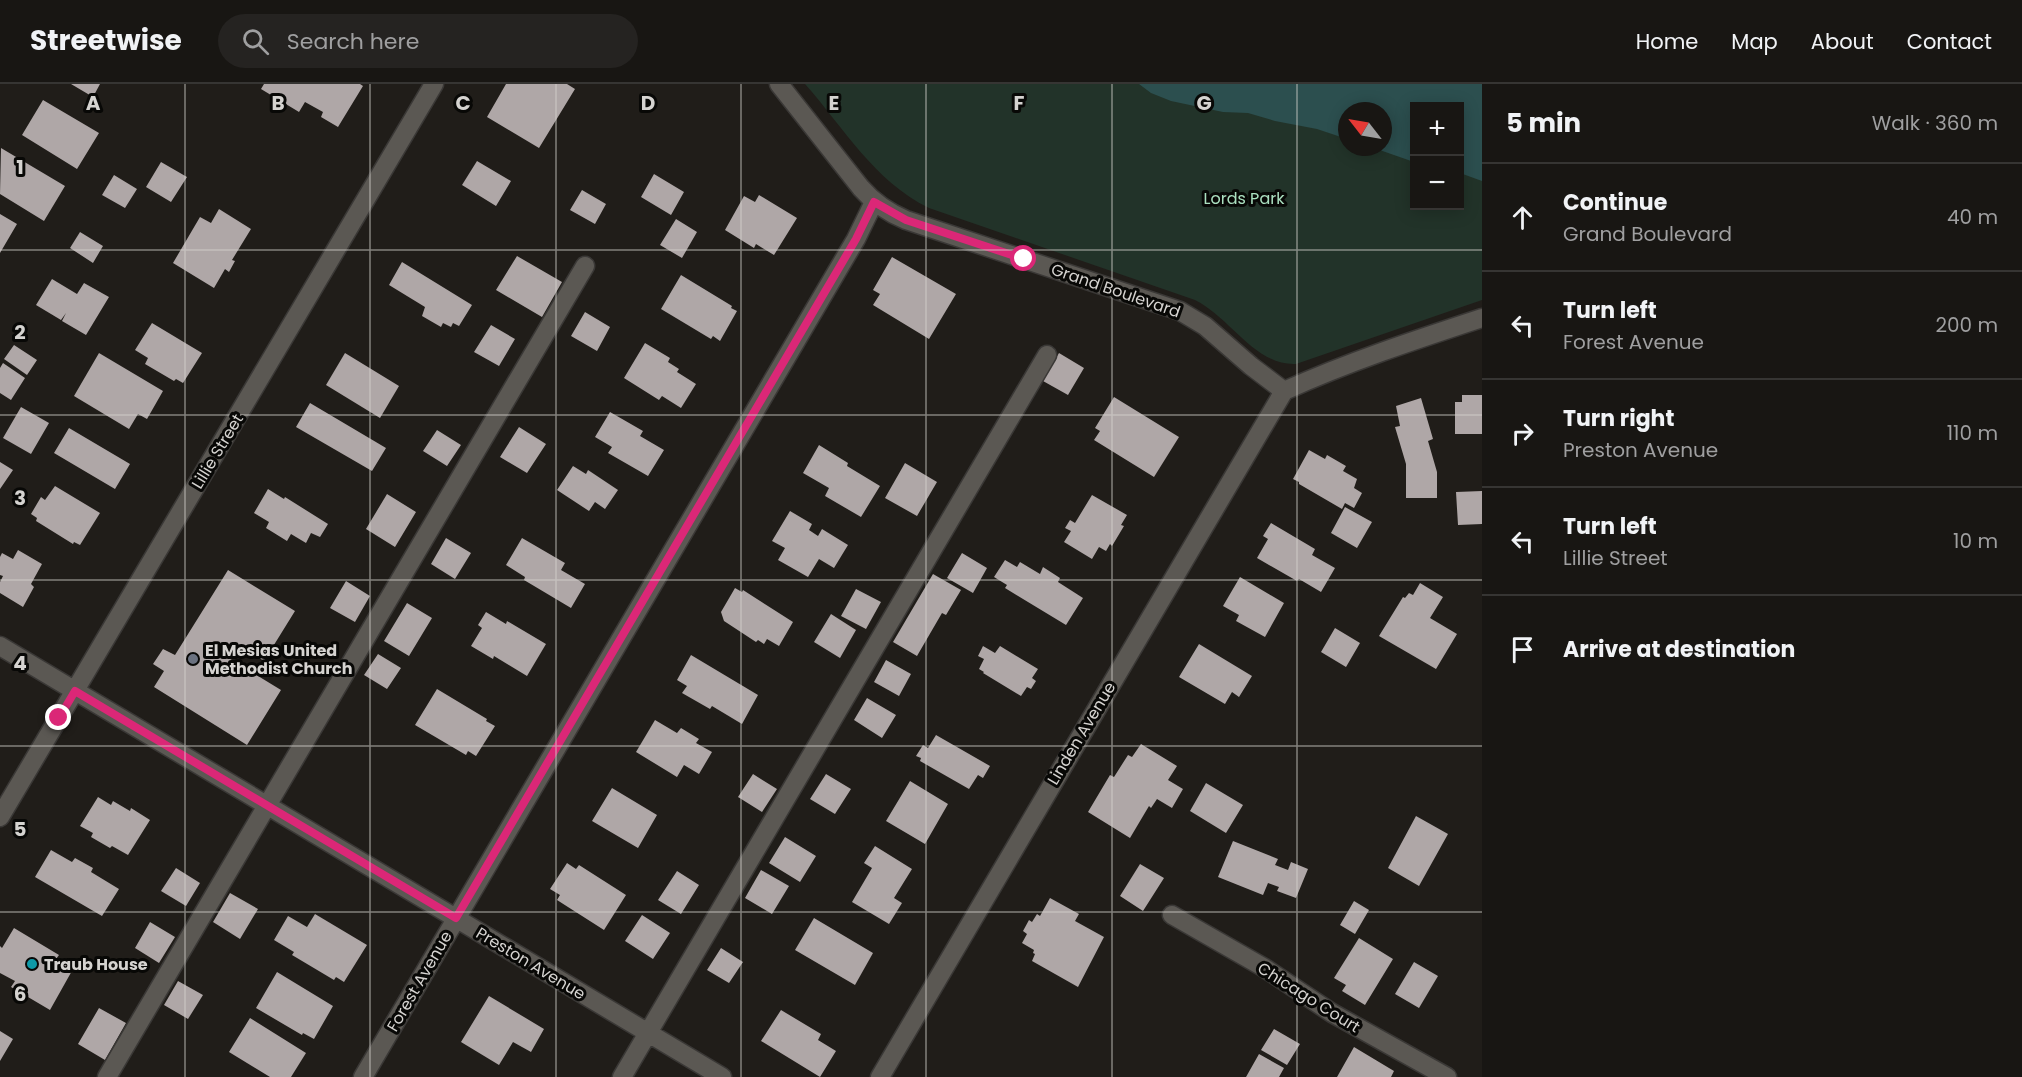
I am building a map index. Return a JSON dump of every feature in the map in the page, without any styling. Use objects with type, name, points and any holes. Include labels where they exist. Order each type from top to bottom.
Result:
[{"type":"street","name":"Lillie Street","points":[[0,817],[434,84]]},
{"type":"street","name":"Grand Boulevard","points":[[779,84],[874,202],[906,220],[1180,311],[1205,326],[1284,391]]},
{"type":"street","name":"Forest Avenue","points":[[363,1077],[850,249],[874,202]]},
{"type":"street","points":[[106,1077],[585,266]]},
{"type":"street","points":[[1284,391],[1316,376],[1482,318]]},
{"type":"street","points":[[622,1077],[1047,355]]},
{"type":"street","name":"Linden Avenue","points":[[880,1077],[1284,391]]},
{"type":"street","name":"Preston Avenue","points":[[0,646],[722,1077]]},
{"type":"street","name":"Chicago Court","points":[[1172,915],[1263,968],[1332,1013],[1447,1077]]},
{"type":"green space","name":"Lords Park","points":[[805,84],[1482,84],[1482,300],[1296,364],[1281,363],[1255,349],[1220,317],[1195,300],[929,208],[909,197],[892,183],[861,152]]},
{"type":"water","points":[[1139,84],[1482,84],[1482,181],[1464,174],[1464,102],[1410,102],[1410,161],[1392,154],[1392,102],[1338,102],[1338,136],[1248,113],[1223,112],[1171,101],[1151,93]]},
{"type":"building","points":[[71,84],[100,84],[93,97]]},
{"type":"building","points":[[264,84],[360,84],[363,86],[338,127],[321,117],[323,112],[305,102],[299,112],[261,89]]},
{"type":"building","points":[[506,84],[567,84],[575,89],[539,148],[487,117]]},
{"type":"building","points":[[43,100],[99,133],[77,169],[22,135]]},
{"type":"building","points":[[1,148],[65,186],[44,221],[0,194]]},
{"type":"building","points":[[477,161],[511,181],[496,206],[462,185]]},
{"type":"building","points":[[161,162],[187,177],[171,202],[146,187]]},
{"type":"building","points":[[654,174],[684,192],[671,215],[641,197]]},
{"type":"building","points":[[114,175],[137,189],[125,208],[102,195]]},
{"type":"building","points":[[582,190],[606,204],[595,224],[570,210]]},
{"type":"building","points":[[759,195],[797,218],[774,255],[756,244],[754,248],[725,230],[744,196],[755,202]]},
{"type":"building","points":[[219,209],[251,229],[232,260],[235,261],[229,272],[225,269],[214,288],[173,263],[200,217],[211,223]]},
{"type":"building","points":[[0,214],[17,224],[0,253]]},
{"type":"building","points":[[676,219],[697,232],[682,258],[660,245]]},
{"type":"building","points":[[80,232],[103,246],[93,263],[70,248]]},
{"type":"building","points":[[517,256],[562,282],[542,317],[496,290]]},
{"type":"building","points":[[892,257],[956,294],[929,339],[873,305],[880,294],[873,290]]},
{"type":"building","points":[[402,262],[472,305],[459,326],[453,323],[451,327],[443,323],[441,327],[422,316],[425,307],[389,285]]},
{"type":"building","points":[[681,275],[737,311],[720,341],[713,336],[711,339],[661,309]]},
{"type":"building","points":[[52,279],[77,294],[84,283],[109,297],[86,335],[62,321],[66,313],[61,320],[36,305]]},
{"type":"building","points":[[585,312],[610,327],[597,351],[571,336]]},
{"type":"building","points":[[152,323],[202,353],[183,383],[176,379],[174,381],[145,364],[148,358],[135,350]]},
{"type":"building","points":[[491,325],[515,339],[499,366],[474,352]]},
{"type":"building","points":[[645,343],[670,358],[668,362],[679,369],[677,372],[696,384],[681,408],[662,396],[659,400],[624,378]]},
{"type":"building","points":[[14,345],[37,360],[27,375],[4,359]]},
{"type":"building","points":[[99,353],[163,391],[147,419],[138,414],[129,429],[74,396]]},
{"type":"building","points":[[345,353],[399,386],[380,418],[326,385]]},
{"type":"building","points":[[1059,353],[1084,368],[1068,395],[1043,381]]},
{"type":"building","points":[[3,363],[25,378],[11,400],[0,393],[0,368]]},
{"type":"building","points":[[1462,395],[1482,395],[1482,434],[1455,434],[1455,402],[1462,402]]},
{"type":"building","points":[[1114,397],[1179,437],[1154,477],[1094,440],[1100,431],[1095,428]]},
{"type":"building","points":[[1421,398],[1433,439],[1428,441],[1437,472],[1437,498],[1406,498],[1406,464],[1395,427],[1400,426],[1396,406]]},
{"type":"building","points":[[310,403],[386,448],[372,471],[296,427]]},
{"type":"building","points":[[21,407],[49,423],[31,454],[3,438]]},
{"type":"building","points":[[610,412],[643,431],[640,436],[664,450],[648,476],[608,453],[612,447],[595,437]]},
{"type":"building","points":[[519,427],[546,444],[527,473],[500,457]]},
{"type":"building","points":[[69,428],[130,464],[115,489],[54,453]]},
{"type":"building","points":[[437,430],[461,445],[447,466],[423,451]]},
{"type":"building","points":[[819,445],[848,463],[847,466],[880,486],[861,517],[825,496],[829,488],[803,473]]},
{"type":"building","points":[[1309,450],[1325,459],[1327,455],[1346,466],[1343,471],[1357,479],[1354,488],[1362,493],[1354,508],[1345,503],[1342,509],[1293,479]]},
{"type":"building","points":[[0,462],[13,470],[0,489]]},
{"type":"building","points":[[905,463],[937,482],[917,516],[885,498]]},
{"type":"building","points":[[573,466],[586,474],[588,470],[618,490],[605,509],[595,502],[589,511],[557,490]]},
{"type":"building","points":[[55,486],[100,513],[80,545],[74,542],[73,544],[36,521],[37,518],[31,514],[41,497],[45,500]]},
{"type":"building","points":[[268,489],[328,524],[320,537],[311,533],[306,543],[291,534],[287,541],[266,528],[269,522],[254,513]]},
{"type":"building","points":[[1482,491],[1482,524],[1458,525],[1456,492]]},
{"type":"building","points":[[387,494],[416,512],[395,547],[366,529]]},
{"type":"building","points":[[1092,495],[1127,515],[1121,525],[1124,526],[1112,546],[1110,544],[1106,551],[1099,547],[1092,559],[1064,542],[1071,531],[1065,528],[1070,520],[1075,523]]},
{"type":"building","points":[[1345,507],[1372,522],[1357,548],[1331,533]]},
{"type":"building","points":[[790,511],[812,524],[809,530],[818,536],[822,529],[848,545],[834,568],[819,559],[808,577],[778,560],[785,548],[772,541]]},
{"type":"building","points":[[1271,523],[1315,549],[1312,555],[1335,568],[1321,592],[1257,558],[1268,539],[1263,536]]},
{"type":"building","points":[[446,538],[471,553],[455,579],[431,564]]},
{"type":"building","points":[[522,538],[565,563],[561,570],[585,584],[571,608],[524,580],[525,577],[506,565]]},
{"type":"building","points":[[18,550],[42,564],[31,584],[34,587],[23,607],[0,593],[0,582],[3,576],[0,575],[0,557],[2,553],[13,559]]},
{"type":"building","points":[[962,553],[987,568],[973,593],[947,578]]},
{"type":"building","points":[[1005,560],[1017,567],[1020,562],[1040,574],[1043,567],[1060,578],[1058,582],[1083,598],[1066,625],[1005,588],[1007,585],[994,577]]},
{"type":"building","name":"El Mesias United Methodist Church","points":[[228,570],[295,611],[264,661],[236,643],[227,657],[281,690],[247,745],[154,687],[164,671],[153,664],[163,649],[175,655]]},
{"type":"building","points":[[933,574],[961,590],[946,615],[942,613],[917,656],[893,642]]},
{"type":"building","points":[[1240,577],[1284,603],[1265,637],[1236,621],[1239,615],[1223,606]]},
{"type":"building","points":[[346,581],[370,596],[355,622],[330,608]]},
{"type":"building","points":[[1420,583],[1443,597],[1430,618],[1457,634],[1436,669],[1379,636],[1403,597],[1405,598],[1409,593],[1413,595]]},
{"type":"building","points":[[735,588],[742,592],[743,590],[793,622],[779,646],[767,639],[764,644],[758,640],[756,642],[724,621],[721,612]]},
{"type":"building","points":[[856,589],[881,602],[866,629],[841,616]]},
{"type":"building","points":[[407,603],[432,618],[409,656],[384,641]]},
{"type":"building","points":[[486,612],[506,624],[507,621],[546,644],[527,676],[494,656],[493,659],[471,646],[482,628],[478,625]]},
{"type":"building","points":[[831,614],[856,630],[840,658],[814,642]]},
{"type":"building","points":[[1335,628],[1360,643],[1346,667],[1321,652]]},
{"type":"building","points":[[1199,644],[1252,676],[1239,697],[1232,692],[1225,704],[1179,677]]},
{"type":"building","points":[[983,646],[995,653],[1000,646],[1038,669],[1032,678],[1036,681],[1031,689],[1027,687],[1021,696],[983,673],[979,669],[984,659],[978,656]]},
{"type":"building","points":[[378,654],[401,668],[387,689],[364,675]]},
{"type":"building","points":[[691,655],[758,695],[742,724],[712,706],[710,709],[682,693],[687,686],[677,680]]},
{"type":"building","points":[[886,660],[911,674],[899,696],[874,682]]},
{"type":"building","points":[[437,689],[495,726],[476,756],[468,751],[466,755],[415,725]]},
{"type":"building","points":[[867,698],[896,715],[882,738],[854,720]]},
{"type":"building","points":[[655,720],[677,733],[681,728],[699,739],[696,743],[712,752],[699,774],[684,765],[677,777],[636,752]]},
{"type":"building","points":[[936,735],[990,766],[983,778],[978,775],[969,789],[920,761],[921,758],[916,756],[923,745],[928,748]]},
{"type":"building","points":[[1141,744],[1177,766],[1168,780],[1183,789],[1172,808],[1157,799],[1151,808],[1149,806],[1130,838],[1088,812],[1110,775],[1114,777],[1128,755],[1132,757]]},
{"type":"building","points":[[753,774],[777,789],[762,812],[738,797]]},
{"type":"building","points":[[826,774],[851,789],[835,814],[810,799]]},
{"type":"building","points":[[910,781],[948,804],[925,844],[886,821]]},
{"type":"building","points":[[1206,783],[1243,805],[1226,833],[1190,811]]},
{"type":"building","points":[[612,788],[657,815],[638,848],[592,821]]},
{"type":"building","points":[[98,797],[111,805],[113,801],[130,811],[131,808],[150,820],[128,855],[91,837],[93,833],[80,826]]},
{"type":"building","points":[[1416,816],[1448,834],[1419,886],[1388,868]]},
{"type":"building","points":[[785,837],[816,856],[800,882],[769,863]]},
{"type":"building","points":[[1233,841],[1278,859],[1275,865],[1288,870],[1291,862],[1308,869],[1296,898],[1277,891],[1279,887],[1268,883],[1263,895],[1218,877]]},
{"type":"building","points":[[875,846],[912,869],[894,898],[902,903],[889,924],[852,902],[872,868],[864,863]]},
{"type":"building","points":[[51,850],[72,862],[75,858],[93,868],[91,872],[119,889],[102,916],[35,877]]},
{"type":"building","points":[[567,863],[576,869],[579,865],[626,895],[604,930],[557,900],[560,895],[550,889]]},
{"type":"building","points":[[1140,864],[1164,878],[1143,911],[1120,896]]},
{"type":"building","points":[[176,868],[200,883],[186,906],[161,891]]},
{"type":"building","points":[[761,870],[789,886],[772,914],[745,898]]},
{"type":"building","points":[[677,871],[699,885],[681,914],[658,900]]},
{"type":"building","points":[[230,893],[258,909],[240,939],[213,922]]},
{"type":"building","points":[[1050,898],[1079,914],[1075,921],[1104,937],[1078,987],[1032,961],[1034,950],[1022,943],[1027,934],[1023,931],[1029,920],[1032,922],[1037,914],[1040,916]]},
{"type":"building","points":[[1354,901],[1369,910],[1355,934],[1340,925]]},
{"type":"building","points":[[315,914],[367,945],[344,982],[336,977],[334,980],[292,955],[294,952],[274,940],[288,916],[307,927]]},
{"type":"building","points":[[642,915],[670,933],[653,959],[625,941]]},
{"type":"building","points":[[814,918],[873,953],[855,985],[795,950]]},
{"type":"building","points":[[150,922],[175,937],[159,963],[135,948]]},
{"type":"building","name":"Traub House","points":[[14,928],[59,955],[56,959],[73,969],[50,1010],[11,987],[15,981],[0,973],[0,946],[2,948]]},
{"type":"building","points":[[1359,938],[1393,959],[1365,1005],[1342,991],[1346,985],[1334,978]]},
{"type":"building","points":[[721,948],[743,962],[729,983],[707,970]]},
{"type":"building","points":[[1414,962],[1438,976],[1419,1008],[1395,994]]},
{"type":"building","points":[[277,972],[333,1006],[314,1039],[303,1033],[302,1035],[256,1008]]},
{"type":"building","points":[[178,981],[203,995],[188,1019],[164,1005]]},
{"type":"building","points":[[489,996],[544,1029],[531,1052],[513,1042],[499,1065],[461,1042]]},
{"type":"building","points":[[99,1008],[126,1023],[105,1060],[78,1044]]},
{"type":"building","points":[[781,1010],[821,1034],[818,1040],[836,1051],[820,1077],[761,1041]]},
{"type":"building","points":[[250,1018],[306,1053],[291,1077],[270,1077],[229,1052]]},
{"type":"building","points":[[1274,1029],[1300,1044],[1287,1065],[1261,1050]]},
{"type":"building","points":[[0,1031],[13,1039],[0,1061]]},
{"type":"building","points":[[1354,1047],[1394,1071],[1391,1077],[1337,1077]]},
{"type":"building","points":[[1259,1054],[1284,1068],[1279,1077],[1246,1077]]},
{"type":"place","name":"El Mesias United Methodist Church","points":[[193,659]]},
{"type":"place","name":"Traub House","points":[[32,964]]},
{"type":"route","points":[[59,718],[75,691],[456,918],[856,239],[874,202],[906,220],[1024,259]]}]
